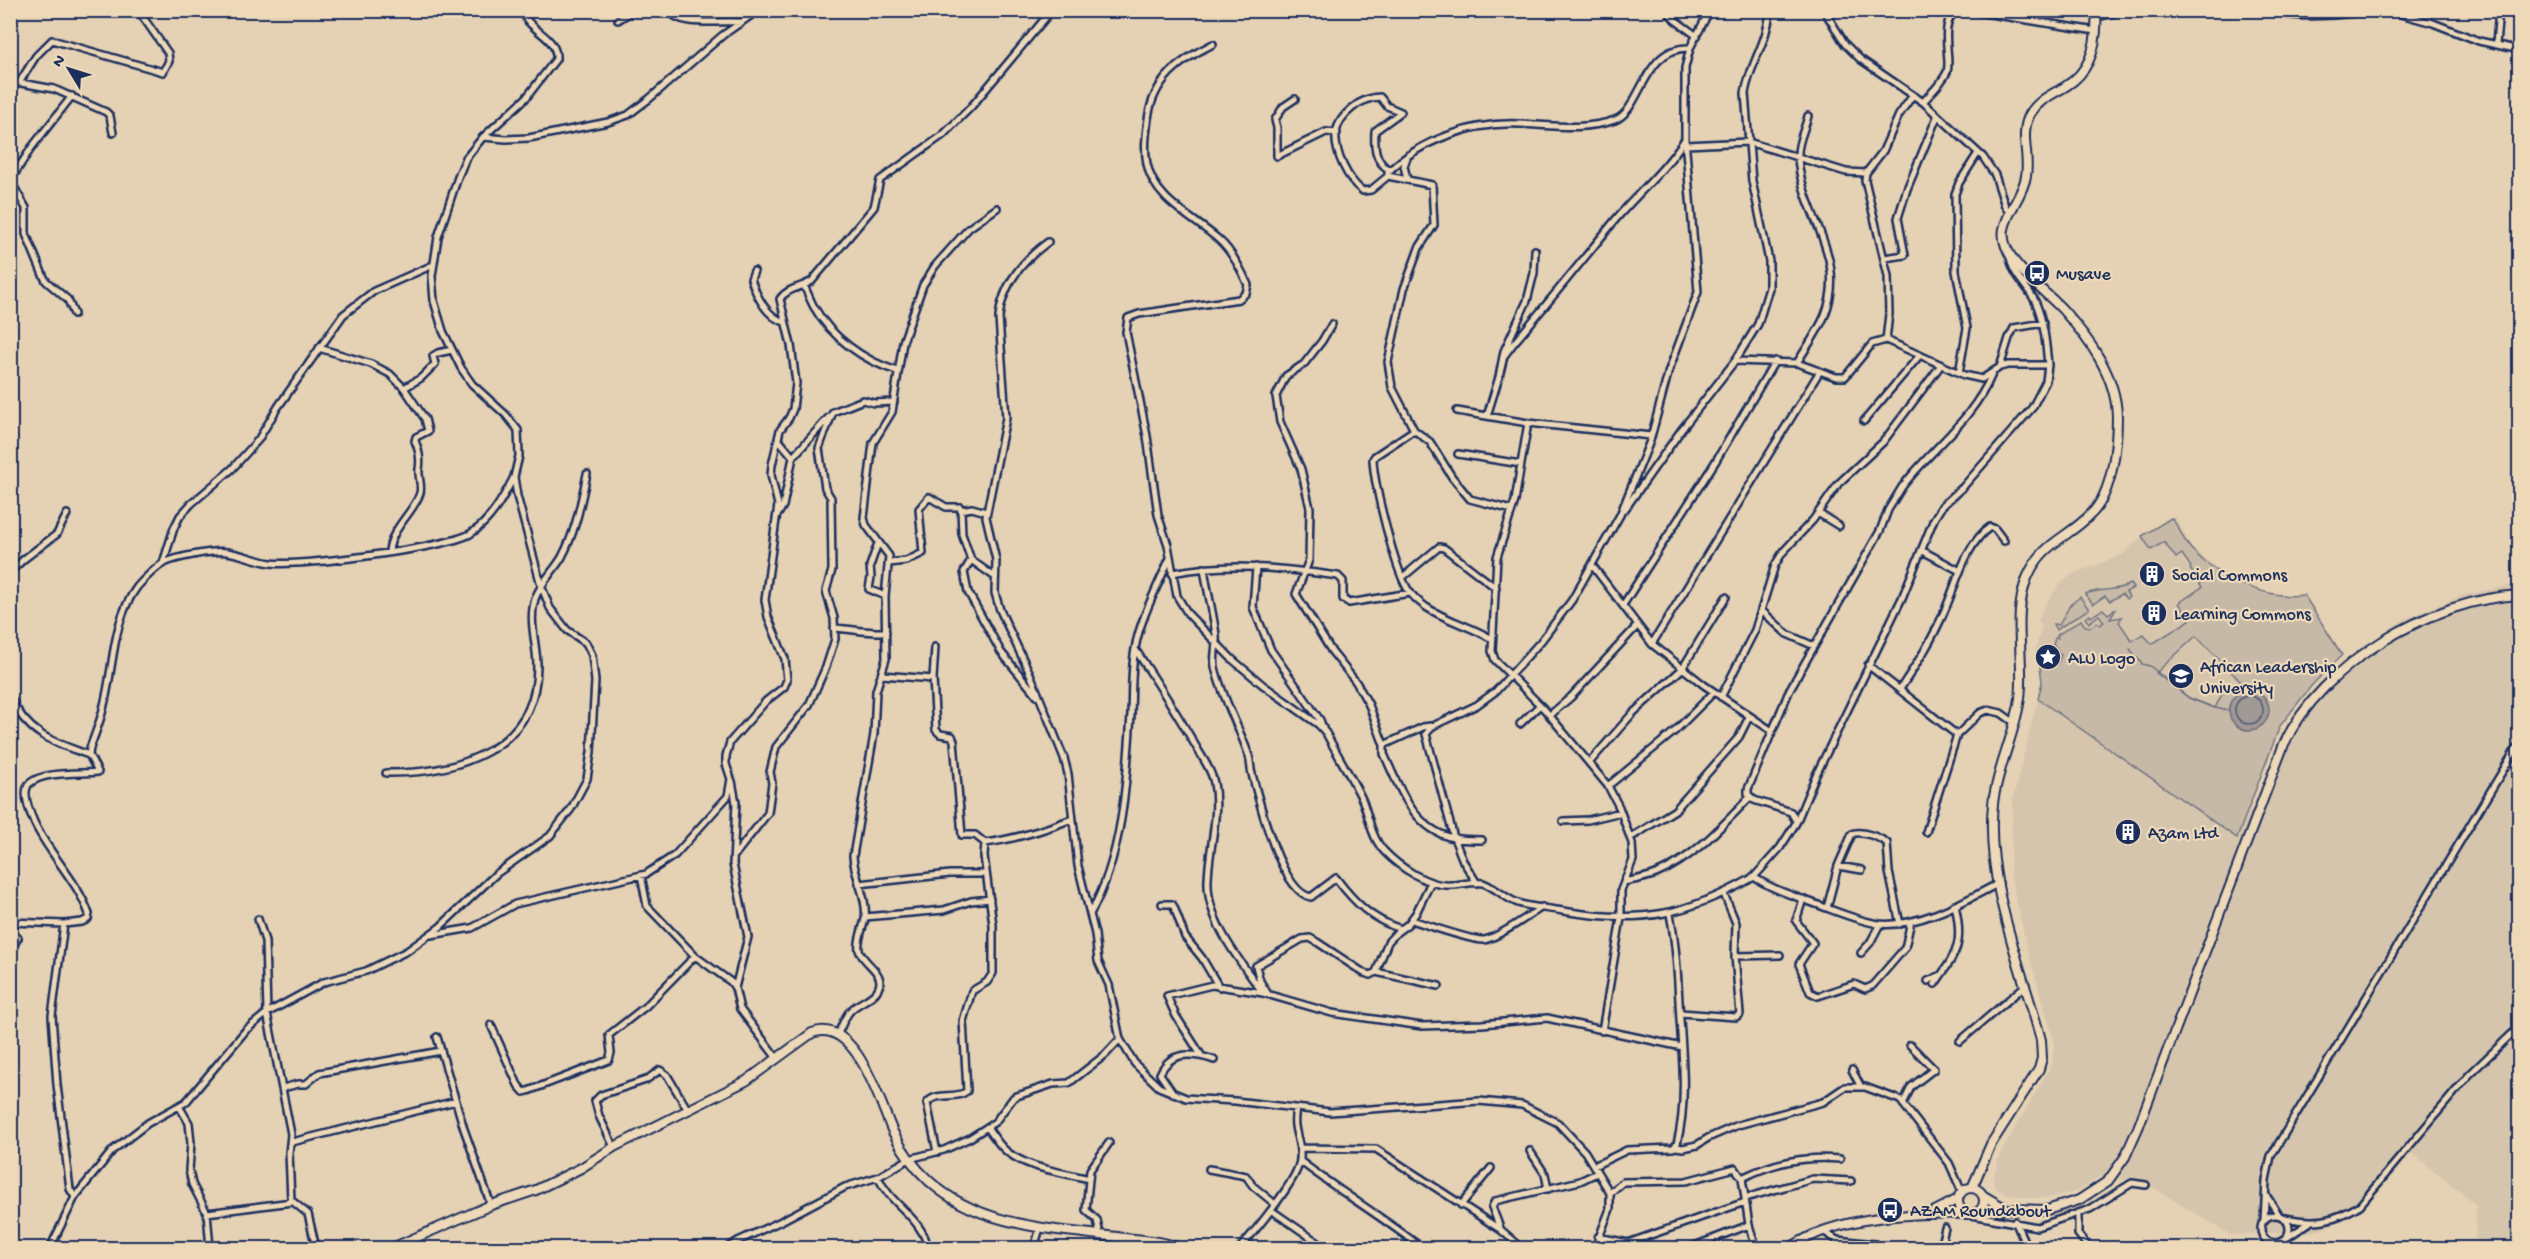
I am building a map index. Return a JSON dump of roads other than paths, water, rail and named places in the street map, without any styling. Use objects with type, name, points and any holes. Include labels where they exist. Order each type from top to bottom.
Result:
[{"type":"main road","points":[[1919,1216],[1946,1207],[1972,1188],[1991,1144],[2039,1068],[2042,1058],[2041,1040],[2008,927],[1995,867],[1992,836],[1993,803],[1997,777],[2015,723],[2020,696],[2021,599],[2027,580],[2034,563],[2045,550],[2057,538],[2091,515],[2102,499],[2112,464],[2117,415],[2110,381],[2095,351],[2061,308],[2010,255],[2003,236],[2009,212],[2025,182],[2027,171],[2025,130],[2031,112],[2042,99],[2066,86],[2083,71],[2091,58],[2096,31],[2096,14]]},
{"type":"main road","points":[[1789,1248],[1822,1231],[1848,1223],[2007,1209],[2047,1210],[2079,1200],[2108,1181],[2125,1157],[2138,1128],[2284,744],[2295,724],[2313,699],[2355,662],[2406,628],[2455,607],[2520,595]]},
{"type":"main road","points":[[392,1248],[491,1205],[536,1190],[581,1168],[614,1147],[746,1081],[812,1033],[823,1029],[837,1036],[852,1048],[868,1072],[893,1132],[909,1159],[928,1180],[967,1206],[994,1217],[1040,1228],[1154,1242],[1180,1248]]},
{"type":"main road","points":[[1972,1188],[1979,1190],[1984,1196],[2007,1209]]},
{"type":"main road","points":[[1960,1195],[1960,1208],[1969,1214]]},
{"type":"main road","points":[[1980,1212],[1985,1204],[1984,1196]]},
{"type":"street","points":[[19,83],[36,56],[52,40],[163,72],[169,61],[168,53],[138,10]]},
{"type":"street","points":[[163,563],[224,551],[272,563],[389,552],[444,542],[469,534],[491,514],[514,477],[519,456],[518,430],[506,415],[471,384],[452,350],[443,331],[434,301],[433,265],[438,237],[466,158],[483,137],[526,98],[556,59],[557,52],[554,44],[527,19],[523,10]]},
{"type":"street","points":[[618,20],[634,10]]},
{"type":"street","points":[[669,10],[671,15],[680,21],[697,20],[711,24],[742,22]]},
{"type":"street","points":[[483,137],[529,138],[608,122],[628,115],[723,35],[759,10]]},
{"type":"street","points":[[735,988],[748,937],[735,878],[736,794],[726,764],[726,750],[730,742],[787,680],[785,659],[768,617],[765,600],[778,505],[771,475],[780,430],[793,409],[796,383],[794,362],[780,299],[789,291],[804,286],[863,222],[874,207],[880,180],[943,135],[971,107],[1052,10]]},
{"type":"street","points":[[1667,10],[1675,20],[1697,36]]},
{"type":"street","points":[[1620,515],[1651,436],[1669,370],[1698,292],[1685,142],[1685,68],[1690,48],[1710,10]]},
{"type":"street","points":[[1384,745],[1423,727],[1433,726],[1477,705],[1496,690],[1541,641],[1572,600],[1620,515],[1735,361],[1758,324],[1769,288],[1769,261],[1757,210],[1748,142],[1745,93],[1747,79],[1765,41],[1770,10]]},
{"type":"street","points":[[1824,10],[1845,44],[1860,59],[1923,102],[1990,165],[2009,212]]},
{"type":"street","points":[[1923,102],[1946,74],[1950,13],[1958,10]]},
{"type":"street","points":[[1965,10],[2096,31]]},
{"type":"street","points":[[2096,14],[2127,10]]},
{"type":"street","points":[[2270,10],[2280,15],[2296,16],[2358,14],[2373,10]]},
{"type":"street","points":[[2386,10],[2433,23],[2479,41],[2520,50]]},
{"type":"street","points":[[2496,44],[2499,10]]},
{"type":"street","points":[[1214,44],[1188,56],[1153,95],[1145,147],[1147,166],[1156,186],[1170,201],[1219,240],[1229,251],[1248,285],[1246,293],[1239,299],[1133,315],[1126,323],[1126,332],[1148,436],[1158,514],[1164,528],[1172,573],[1180,601],[1188,614],[1216,643],[1263,685],[1324,731]]},
{"type":"street","points":[[1512,510],[1470,499],[1452,477],[1430,442],[1414,430],[1392,387],[1388,362],[1404,289],[1419,248],[1434,225],[1432,185],[1389,173],[1380,164],[1376,154],[1376,131],[1401,112],[1387,106],[1380,97],[1369,97],[1357,104],[1338,125],[1338,146],[1344,169],[1356,186],[1363,191],[1371,190],[1389,173],[1408,154],[1445,137],[1492,124],[1574,127],[1616,120],[1625,114],[1644,78],[1668,52],[1690,48]]},
{"type":"street","points":[[10,86],[11,81],[54,89],[72,96],[110,116],[113,133]]},
{"type":"street","points":[[1886,340],[1889,298],[1884,258],[1866,190],[1866,173],[1883,151],[1899,115],[1913,95]]},
{"type":"street","points":[[72,96],[32,147],[11,180],[26,208],[26,234],[43,275],[46,281],[68,300],[74,314]]},
{"type":"street","points":[[1295,99],[1283,107],[1275,120],[1277,156],[1318,135],[1326,132],[1337,133]]},
{"type":"street","points":[[1797,363],[1825,315],[1830,289],[1829,254],[1809,206],[1798,156],[1808,116]]},
{"type":"street","points":[[1884,258],[1905,255],[1898,218],[1907,189],[1937,117]]},
{"type":"street","points":[[1685,142],[1748,142],[1846,172],[1866,173]]},
{"type":"street","points":[[1487,416],[1504,356],[1616,219],[1653,182],[1685,142]]},
{"type":"street","points":[[1959,373],[1966,328],[1956,271],[1955,194],[1959,183],[1978,153]]},
{"type":"street","points":[[1407,179],[1404,166],[1408,154]]},
{"type":"street","points":[[837,1036],[849,1012],[863,1000],[873,996],[880,983],[880,977],[864,959],[858,948],[865,917],[859,884],[853,871],[854,837],[874,734],[876,691],[886,659],[885,596],[889,563],[887,552],[866,525],[864,508],[873,443],[892,412],[903,342],[923,285],[935,266],[969,228],[997,208]]},
{"type":"street","points":[[1048,242],[1017,271],[1005,290],[1000,305],[1006,418],[986,512],[988,531],[996,560],[995,593],[1000,610],[1042,702],[1064,758],[1068,774],[1078,866],[1095,934],[1098,962],[1109,985],[1120,1039],[1135,1064],[1159,1087],[1186,1098],[1329,1112],[1479,1101],[1521,1105],[1558,1123],[1586,1152],[1610,1192],[1610,1209],[1595,1248]]},
{"type":"street","points":[[1498,378],[1504,351],[1527,301],[1534,273],[1535,250]]},
{"type":"street","points":[[1256,567],[1253,607],[1271,650],[1320,720],[1361,798],[1375,837],[1383,850],[1400,865],[1431,882],[1449,886],[1484,884],[1517,903],[1621,918],[1670,914],[1724,894],[1754,877],[1780,848],[1796,823],[1816,775],[1902,598],[1934,519],[1942,507],[1963,487],[2032,408],[2046,381],[2048,365],[2043,323],[2033,297],[2015,273],[2010,255]]},
{"type":"street","points":[[89,755],[104,705],[121,618],[138,586],[163,563],[180,516],[232,469],[258,440],[343,315],[374,291],[433,265]]},
{"type":"street","points":[[754,271],[751,279],[759,299],[775,318],[785,322]]},
{"type":"street","points":[[804,286],[814,308],[842,339],[868,358],[897,370]]},
{"type":"street","points":[[1735,361],[1797,363],[1836,377],[1845,377],[1872,344],[1878,340],[1886,340],[1959,373],[1982,379],[2000,367],[2014,328],[2043,323]]},
{"type":"street","points":[[1332,324],[1323,341],[1304,364],[1286,376],[1276,396],[1280,422],[1301,469],[1310,508],[1309,560],[1296,594],[1369,705],[1384,745],[1384,754],[1408,807],[1424,823],[1454,838],[1482,840]]},
{"type":"street","points":[[319,348],[371,364],[390,374],[404,388],[425,418],[428,431],[416,437],[415,441],[421,464],[420,493],[396,533],[389,552]]},
{"type":"street","points":[[404,388],[432,368],[435,364],[433,356],[452,350]]},
{"type":"street","points":[[1864,421],[1920,355]]},
{"type":"street","points":[[1623,605],[1724,449],[1775,361]]},
{"type":"street","points":[[1721,697],[1755,630],[1775,565],[1783,552],[1818,513],[1839,483],[1882,442],[1941,364]]},
{"type":"street","points":[[2000,367],[2048,365]]},
{"type":"street","points":[[1652,644],[1820,371]]},
{"type":"street","points":[[1750,797],[1748,789],[1790,689],[1880,531],[1888,510],[1920,464],[1955,430],[1986,388],[1992,374]]},
{"type":"street","points":[[777,515],[783,506],[793,457],[833,412],[863,400],[874,403],[894,402]]},
{"type":"street","points":[[1457,411],[1528,423],[1651,436]]},
{"type":"street","points":[[734,856],[768,813],[771,799],[772,757],[790,727],[808,705],[835,639],[826,591],[832,570],[833,512],[831,498],[824,481],[819,448],[833,412]]},
{"type":"street","points":[[1528,423],[1512,510],[1497,557],[1492,651],[1495,660],[1550,715],[1608,786],[1621,812],[1630,838],[1633,860],[1630,873],[1621,890],[1621,918],[1602,1031]]},
{"type":"street","points":[[1414,430],[1372,459],[1375,478],[1403,577],[1410,593],[1426,607],[1443,617],[1474,628],[1492,639]]},
{"type":"street","points":[[778,439],[793,457]]},
{"type":"street","points":[[1458,454],[1521,464]]},
{"type":"street","points":[[386,773],[414,773],[466,762],[489,753],[519,724],[529,708],[535,691],[537,668],[532,614],[541,585],[558,563],[570,539],[587,474]]},
{"type":"street","points":[[50,1248],[75,1197],[113,1150],[148,1123],[179,1107],[246,1030],[267,1013],[324,982],[352,976],[393,959],[429,935],[496,874],[550,836],[571,809],[587,779],[591,753],[595,681],[592,655],[586,643],[558,620],[550,608],[541,585],[514,477]]},
{"type":"street","points":[[889,563],[906,561],[923,553],[919,509],[929,497],[946,507],[960,507],[962,534],[971,560],[995,577]]},
{"type":"street","points":[[960,510],[972,508],[986,512]]},
{"type":"street","points":[[1818,513],[1839,526]]},
{"type":"street","points":[[10,572],[57,534],[67,514]]},
{"type":"street","points":[[1900,689],[1936,629],[1960,571],[1976,543],[1990,527],[1995,529],[2004,541]]},
{"type":"street","points":[[879,543],[870,566],[869,589],[885,596]]},
{"type":"street","points":[[1403,577],[1439,547],[1444,548],[1496,588]]},
{"type":"street","points":[[1922,550],[1960,571]]},
{"type":"street","points":[[1090,914],[1103,891],[1111,868],[1121,814],[1131,718],[1135,649],[1151,601],[1170,558]]},
{"type":"street","points":[[971,560],[964,572],[968,592],[1006,661],[1042,702]]},
{"type":"street","points":[[1592,565],[1652,644],[1682,669],[1772,731]]},
{"type":"street","points":[[1172,573],[1204,567],[1256,567],[1305,571],[1342,578],[1343,599],[1346,602],[1410,593]]},
{"type":"street","points":[[1204,567],[1216,643],[1216,672],[1231,716],[1241,733],[1251,760],[1251,771],[1286,876],[1305,896],[1311,897],[1336,878],[1360,907],[1383,922],[1401,929]]},
{"type":"street","points":[[1589,763],[1633,713],[1682,669],[1726,597]]},
{"type":"street","points":[[1761,610],[1787,634],[1814,646]]},
{"type":"street","points":[[1550,715],[1571,697],[1637,626]]},
{"type":"street","points":[[834,628],[848,628],[866,633],[886,632]]},
{"type":"street","points":[[935,647],[933,679],[936,730],[940,734],[952,736],[954,741],[962,835],[975,836],[985,843],[1036,833],[1072,819]]},
{"type":"street","points":[[1135,649],[1176,711],[1211,772],[1215,804],[1208,881],[1212,912],[1226,937],[1266,993]]},
{"type":"street","points":[[1868,665],[1957,735]]},
{"type":"street","points":[[882,675],[933,679]]},
{"type":"street","points":[[1608,786],[1668,737],[1714,692]]},
{"type":"street","points":[[10,697],[18,713],[31,728],[43,737],[89,755],[98,772],[55,775],[32,782],[26,788],[35,825],[60,861],[89,914],[88,919],[64,924],[10,922]]},
{"type":"street","points":[[1520,724],[1540,705]]},
{"type":"street","points":[[1926,832],[1957,735],[1980,713],[1988,710],[2001,713],[2015,723]]},
{"type":"street","points":[[1630,838],[1676,810],[1739,737],[1749,717]]},
{"type":"street","points":[[1433,726],[1426,734],[1426,740],[1454,838],[1463,861],[1477,883]]},
{"type":"street","points":[[2520,742],[2277,1146],[2268,1167],[2264,1221],[2261,1231],[2266,1240],[2277,1246],[2309,1223],[2346,1214],[2360,1205],[2469,1075],[2520,1026]]},
{"type":"street","points":[[429,935],[472,928],[515,904],[641,875],[660,866],[689,840],[728,796],[731,779]]},
{"type":"street","points":[[1750,797],[1791,812],[1795,816],[1796,823]]},
{"type":"street","points":[[1624,882],[1654,875],[1668,868],[1711,837],[1750,797]]},
{"type":"street","points":[[1563,821],[1588,820],[1621,812]]},
{"type":"street","points":[[1827,908],[1838,866],[1854,832],[1887,843],[1889,872],[1900,924]]},
{"type":"street","points":[[937,1152],[927,1103],[934,1097],[963,1094],[967,1091],[963,1022],[972,991],[987,982],[993,973],[985,843]]},
{"type":"street","points":[[1838,866],[1862,870]]},
{"type":"street","points":[[859,884],[950,874],[986,874]]},
{"type":"street","points":[[641,875],[647,906],[695,956],[726,977],[735,988],[740,1009],[776,1058]]},
{"type":"street","points":[[1754,877],[1761,882],[1827,908],[1880,924],[1900,924],[1911,921],[1955,905],[1999,883]]},
{"type":"street","points":[[1266,993],[1260,981],[1257,966],[1302,939],[1310,938],[1364,973],[1371,975],[1376,972],[1388,942],[1412,920],[1431,882]]},
{"type":"street","points":[[1680,1013],[1739,1016],[1735,916],[1724,894]]},
{"type":"street","points":[[1803,899],[1796,921],[1813,941],[1799,964],[1810,992],[1818,996],[1854,984],[1865,989],[1872,987],[1905,948],[1911,921]]},
{"type":"street","points":[[865,917],[944,910],[971,901],[990,900]]},
{"type":"street","points":[[1162,904],[1172,904],[1185,937],[1219,987]]},
{"type":"street","points":[[1935,984],[1951,961],[1961,932],[1955,905]]},
{"type":"street","points":[[1412,920],[1484,940],[1511,927],[1542,907]]},
{"type":"street","points":[[1670,914],[1677,948],[1682,1047],[1683,1096],[1676,1147]]},
{"type":"street","points":[[258,919],[266,941],[267,1013],[292,1142],[289,1153],[292,1202]]},
{"type":"street","points":[[64,924],[52,1016],[60,1112],[70,1189],[75,1197]]},
{"type":"street","points":[[1861,953],[1870,943],[1880,924]]},
{"type":"street","points":[[10,931],[18,938],[10,951]]},
{"type":"street","points":[[1735,956],[1780,955]]},
{"type":"street","points":[[491,1024],[518,1085],[524,1092],[528,1091],[609,1059],[611,1053],[609,1035],[646,1006],[695,956]]},
{"type":"street","points":[[1376,972],[1439,986]]},
{"type":"street","points":[[1928,981],[1941,976]]},
{"type":"street","points":[[1201,1055],[1176,1016],[1167,996],[1212,985],[1266,993],[1332,1012],[1422,1026],[1482,1024],[1547,1018],[1682,1047]]},
{"type":"street","points":[[1960,1041],[2026,985]]},
{"type":"street","points":[[437,1038],[491,1205]]},
{"type":"street","points":[[727,1248],[834,1191],[878,1177],[909,1159],[963,1142],[987,1128],[1001,1115],[1014,1097],[1053,1084],[1069,1083],[1105,1055],[1120,1039]]},
{"type":"street","points":[[1904,1104],[1911,1087],[1936,1068],[1911,1045]]},
{"type":"street","points":[[283,1088],[306,1084],[319,1073],[441,1051]]},
{"type":"street","points":[[1174,1094],[1161,1078],[1161,1070],[1184,1054],[1201,1055],[1214,1060]]},
{"type":"street","points":[[614,1147],[597,1108],[596,1099],[601,1095],[646,1080],[660,1070],[667,1075],[688,1110]]},
{"type":"street","points":[[1852,1070],[1861,1087]]},
{"type":"street","points":[[1594,1166],[1627,1150],[1683,1148],[1697,1145],[1738,1125],[1823,1102],[1845,1087],[1861,1087],[1889,1095],[1904,1104],[1949,1163],[1960,1195]]},
{"type":"street","points":[[292,1142],[456,1101]]},
{"type":"street","points":[[179,1107],[189,1123],[191,1143],[189,1170],[192,1184],[207,1213],[210,1248]]},
{"type":"street","points":[[1240,1248],[1273,1207],[1299,1167],[1300,1149],[1294,1128],[1296,1109]]},
{"type":"street","points":[[987,1128],[1003,1149],[1012,1155],[1040,1166],[1089,1179]]},
{"type":"street","points":[[1100,1235],[1097,1220],[1086,1210],[1089,1179],[1090,1170],[1109,1143]]},
{"type":"street","points":[[1300,1149],[1376,1149],[1501,1230],[1522,1248]]},
{"type":"street","points":[[1530,1151],[1545,1174],[1548,1189]]},
{"type":"street","points":[[1742,1178],[1785,1160],[1806,1157],[1840,1159]]},
{"type":"street","points":[[1300,1161],[1336,1189],[1422,1248]]},
{"type":"street","points":[[1209,1168],[1246,1176],[1273,1207],[1326,1248]]},
{"type":"street","points":[[1461,1205],[1491,1168]]},
{"type":"street","points":[[1610,1192],[1623,1182],[1686,1181],[1732,1168],[1738,1170],[1742,1178],[1749,1225],[1756,1248]]},
{"type":"street","points":[[1501,1230],[1492,1207],[1495,1201],[1580,1181],[1597,1173]]},
{"type":"street","points":[[878,1177],[889,1196],[919,1224],[928,1248]]},
{"type":"street","points":[[1598,1237],[1628,1244],[1745,1200],[1813,1179],[1851,1181]]},
{"type":"street","points":[[1969,1214],[2037,1227],[2078,1213],[2106,1200],[2132,1183],[2146,1185]]},
{"type":"street","points":[[2266,1193],[2290,1227],[2287,1237]]},
{"type":"street","points":[[207,1213],[292,1202],[305,1209],[308,1214],[316,1248]]},
{"type":"street","points":[[2078,1213],[2078,1234],[2089,1248]]},
{"type":"street","points":[[2264,1221],[2272,1215],[2309,1223]]},
{"type":"street","points":[[2014,1221],[2027,1248]]},
{"type":"street","points":[[1689,1248],[1749,1225]]},
{"type":"street","points":[[1034,1248],[1040,1228]]},
{"type":"street","points":[[1940,1248],[1945,1228]]},
{"type":"street","points":[[1822,1231],[1837,1240],[1875,1244]]},
{"type":"street","points":[[1837,1240],[1837,1248]]},
{"type":"street","points":[[2265,1248],[2266,1240]]},
{"type":"water","points":[[2249,690],[2263,696],[2269,710],[2263,724],[2249,730],[2235,724],[2229,710],[2235,696]]},
{"type":"waterway","points":[[2130,649],[2142,664],[2150,666],[2189,698],[2229,711]]},
{"type":"place","name":"Musave","points":[[2037,273]]},
{"type":"place","name":"Social Commons","points":[[2152,574]]},
{"type":"place","name":"Learning Commons","points":[[2154,613]]},
{"type":"place","name":"ALU Logo","points":[[2048,657]]},
{"type":"place","name":"African Leadership University","points":[[2181,676]]},
{"type":"place","name":"Azam Ltd","points":[[2128,832]]},
{"type":"place","name":"AZAM Roundabout","points":[[1890,1210]]}]
